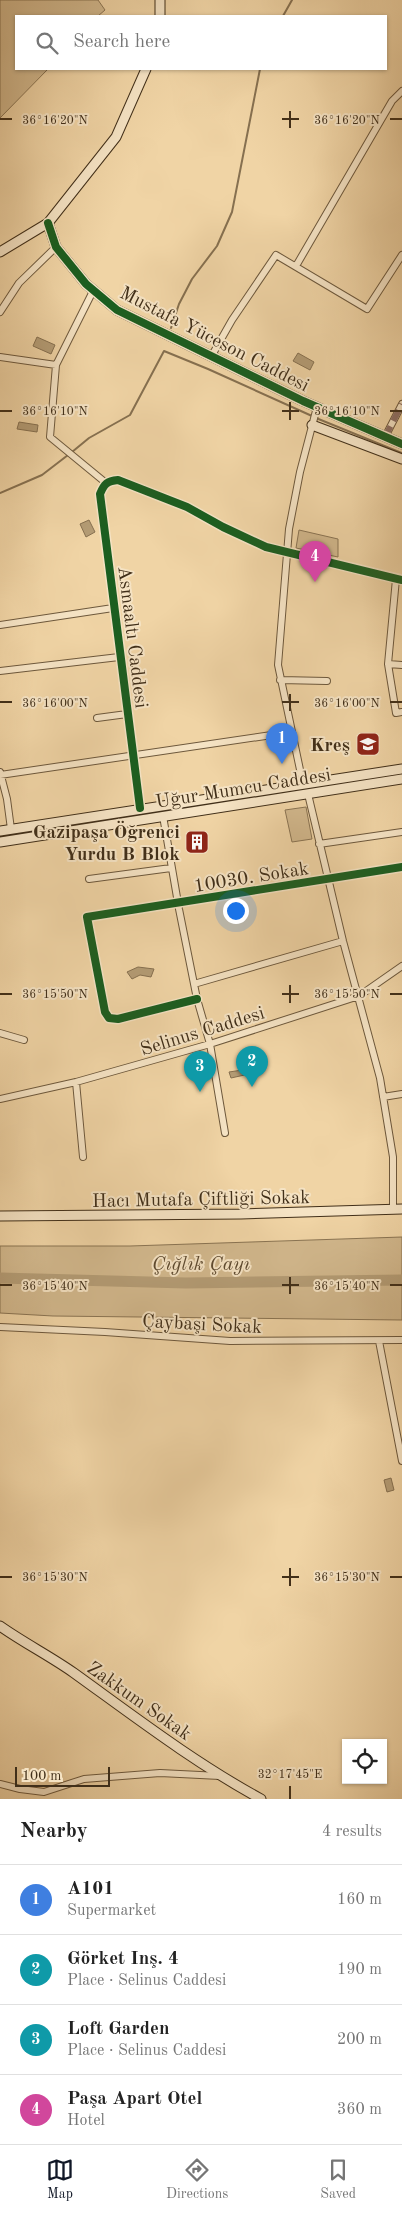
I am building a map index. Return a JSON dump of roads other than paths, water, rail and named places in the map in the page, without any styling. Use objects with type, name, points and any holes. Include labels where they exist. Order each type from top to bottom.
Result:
[{"type":"street","points":[[160,0],[160,15]]},
{"type":"street","points":[[0,252],[48,223],[116,137],[146,70]]},
{"type":"street","points":[[296,266],[392,101],[402,91]]},
{"type":"street","name":"Mustafa Yüceson Caddesi","points":[[48,223],[56,247],[93,291],[117,310],[210,357],[402,444]]},
{"type":"street","points":[[0,312],[19,283],[56,247]]},
{"type":"street","points":[[210,357],[232,320],[276,255],[367,309],[402,255]]},
{"type":"street","points":[[93,291],[56,365],[50,437],[106,483],[118,480],[187,508],[266,547],[287,554],[399,580],[388,664],[396,713],[402,712]]},
{"type":"street","points":[[0,357],[56,365]]},
{"type":"street","points":[[384,437],[402,404]]},
{"type":"street","points":[[303,784],[278,665],[289,529],[298,481],[317,407]]},
{"type":"street","points":[[313,423],[402,459]]},
{"type":"street","name":"Asmaaltı Caddesi","points":[[106,483],[100,494],[119,657],[140,808]]},
{"type":"street","points":[[0,624],[113,608]]},
{"type":"street","points":[[0,671],[119,657]]},
{"type":"street","points":[[388,664],[402,665]]},
{"type":"street","points":[[280,680],[327,681]]},
{"type":"street","points":[[97,718],[127,714]]},
{"type":"street","points":[[11,829],[7,799],[0,774],[292,732]]},
{"type":"street","name":"Uğur Mumcu Caddesi","points":[[0,831],[402,769]]},
{"type":"street","name":"Uğur Mumcu Caddesi","points":[[0,842],[402,779]]},
{"type":"street","points":[[308,794],[383,1097],[397,1209]]},
{"type":"street","points":[[163,816],[178,904],[197,999],[210,1044],[226,1133]]},
{"type":"street","points":[[319,844],[402,832]]},
{"type":"street","points":[[89,880],[171,868]]},
{"type":"street","name":"10030. Sokak","points":[[197,999],[114,1019],[109,1018],[104,1012],[87,917],[402,868]]},
{"type":"street","points":[[194,984],[343,941]]},
{"type":"street","name":"Selinus Caddesi","points":[[0,1099],[76,1082],[210,1044],[359,996],[402,966]]},
{"type":"street","points":[[0,1033],[24,1040]]},
{"type":"street","points":[[76,1082],[83,1157]]},
{"type":"street","points":[[383,1097],[402,1094]]},
{"type":"street","name":"Hacı Mutafa Çiftliği Sokak","points":[[0,1216],[241,1214],[397,1209]]},
{"type":"street","name":"Çaybaşi Sokak","points":[[0,1327],[230,1341],[402,1340]]},
{"type":"street","points":[[379,1340],[402,1461]]},
{"type":"street","name":"Zakkum Sokak","points":[[0,1626],[21,1642],[66,1668],[220,1776],[261,1799]]},
{"type":"street","points":[[0,1784],[44,1792],[84,1779],[160,1773],[220,1776]]},
{"type":"waterway","points":[[284,15],[292,0]]},
{"type":"waterway","points":[[171,328],[179,304],[192,279],[217,246],[232,212],[260,70]]},
{"type":"waterway","points":[[72,452],[89,438],[130,415],[164,351],[312,416]]},
{"type":"waterway","points":[[316,418],[402,453]]},
{"type":"waterway","points":[[0,493],[42,475],[68,455]]},
{"type":"waterway","name":"Çığlık Çayı","points":[[0,1278],[186,1283],[402,1280]]},
{"type":"place","name":"Paşa Apart Otel","points":[[315,582]]},
{"type":"place","name":"Kreş","points":[[368,744]]},
{"type":"place","name":"A101","points":[[282,764]]},
{"type":"place","name":"Gazipaşa Öğrenci Yurdu B Blok","points":[[197,842]]},
{"type":"place","name":"Görket Inş. 4","points":[[252,1087]]},
{"type":"place","name":"Loft Garden","points":[[200,1092]]}]
